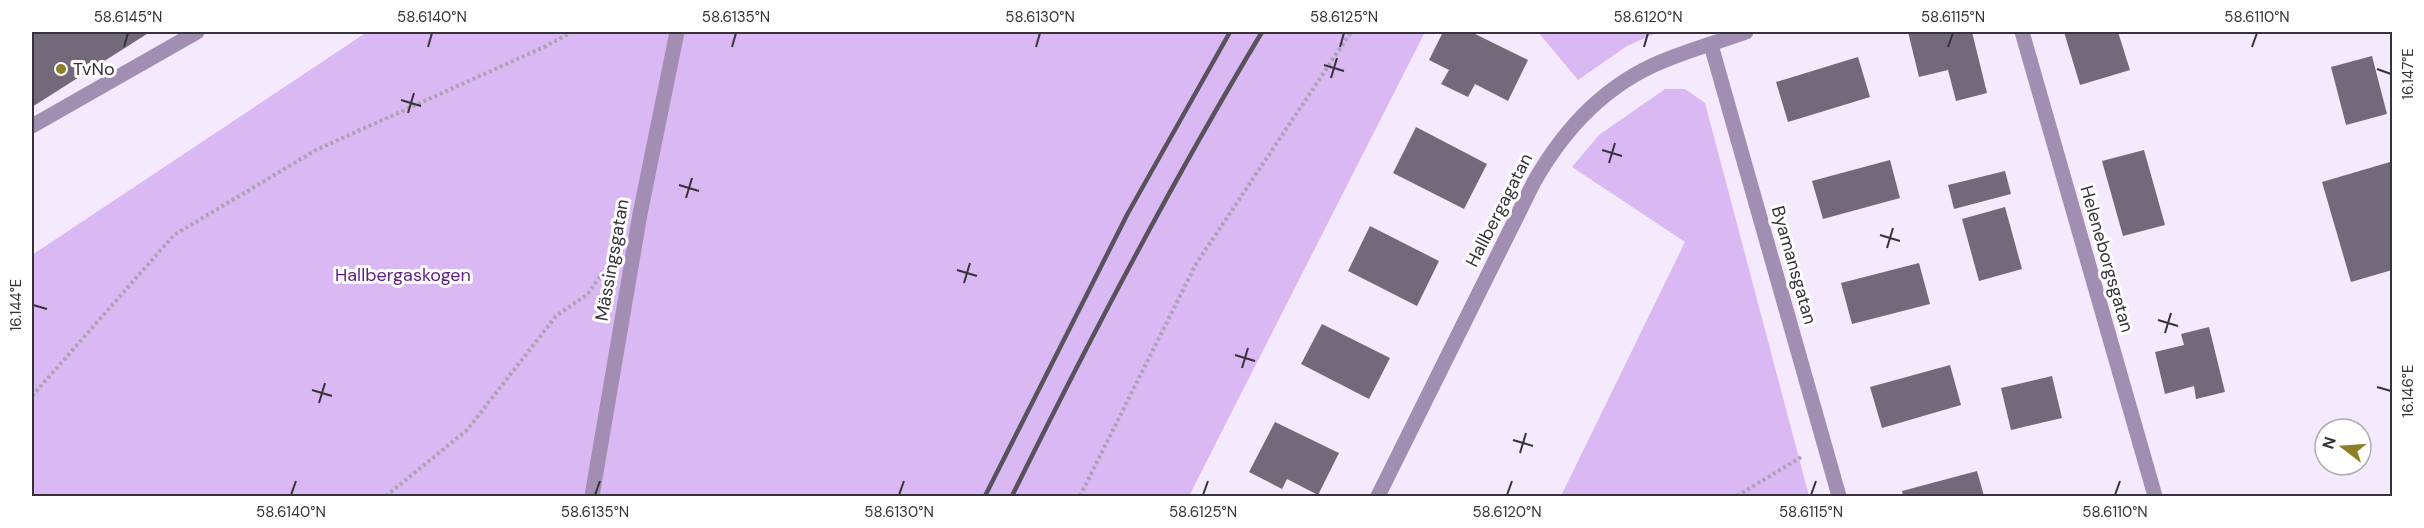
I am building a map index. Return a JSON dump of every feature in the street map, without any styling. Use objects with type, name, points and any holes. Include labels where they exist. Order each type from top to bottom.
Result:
[{"type":"street","points":[[32,126],[197,32]]},
{"type":"street","name":"Mässingsgatan","points":[[592,496],[636,236],[677,32]]},
{"type":"street","name":"Hallbergagatan","points":[[1378,496],[1533,182],[1553,149],[1579,118],[1629,78],[1662,61],[1746,32]]},
{"type":"street","name":"Heleneborgsgatan","points":[[2022,32],[2155,496]]},
{"type":"street","name":"Byamansgatan","points":[[1711,45],[1839,496]]},
{"type":"path","points":[[32,396],[174,235],[316,150],[572,32]]},
{"type":"path","points":[[1080,496],[1196,264],[1351,32]]},
{"type":"path","points":[[386,496],[467,430],[556,316],[588,294],[608,264]]},
{"type":"path","points":[[1737,496],[1824,444]]},
{"type":"green space","name":"Hallbergaskogen","points":[[367,32],[1425,32],[1189,496],[32,496],[32,255]]},
{"type":"green space","points":[[1538,32],[1659,32],[1627,46],[1578,80]]},
{"type":"green space","points":[[1665,89],[1685,89],[1705,103],[1809,496],[1561,496],[1685,242],[1572,167],[1599,135]]},
{"type":"building","name":"TvNo","points":[[32,32],[150,32],[32,107]]},
{"type":"building","points":[[1443,32],[1471,32],[1528,60],[1508,101],[1475,84],[1468,97],[1441,84],[1449,70],[1429,60]]},
{"type":"building","points":[[1908,32],[1972,32],[1987,93],[1956,101],[1948,70],[1919,77]]},
{"type":"building","points":[[2064,32],[2118,32],[2130,70],[2080,85]]},
{"type":"building","points":[[2372,56],[2387,114],[2346,125],[2331,67]]},
{"type":"building","points":[[1858,57],[1870,97],[1788,122],[1776,82]]},
{"type":"building","points":[[1416,127],[1487,164],[1464,209],[1393,173]]},
{"type":"building","points":[[2144,150],[2165,225],[2123,236],[2102,161]]},
{"type":"building","points":[[1890,160],[1900,198],[1823,219],[1812,181]]},
{"type":"building","points":[[2390,162],[2392,171],[2392,270],[2351,282],[2322,182]]},
{"type":"building","points":[[2005,171],[2011,194],[1954,209],[1948,185]]},
{"type":"building","points":[[2005,207],[2022,269],[1979,281],[1962,219]]},
{"type":"building","points":[[1370,226],[1439,261],[1417,306],[1348,271]]},
{"type":"building","points":[[1919,263],[1930,304],[1852,324],[1841,283]]},
{"type":"building","points":[[1322,324],[1390,358],[1369,399],[1301,364]]},
{"type":"building","points":[[2209,327],[2225,392],[2196,399],[2194,386],[2165,394],[2155,352],[2184,345],[2181,334]]},
{"type":"building","points":[[1950,365],[1961,405],[1882,428],[1870,387]]},
{"type":"building","points":[[2052,376],[2062,418],[2011,430],[2001,388]]},
{"type":"building","points":[[1275,422],[1339,453],[1318,495],[1287,479],[1282,489],[1249,472]]},
{"type":"building","points":[[1977,471],[1984,496],[1903,496],[1902,491]]},
{"type":"railway","points":[[985,496],[1128,213],[1230,32]]},
{"type":"railway","points":[[1012,496],[1132,261],[1262,32]]},
{"type":"place","name":"TvNo","points":[[61,69]]}]
